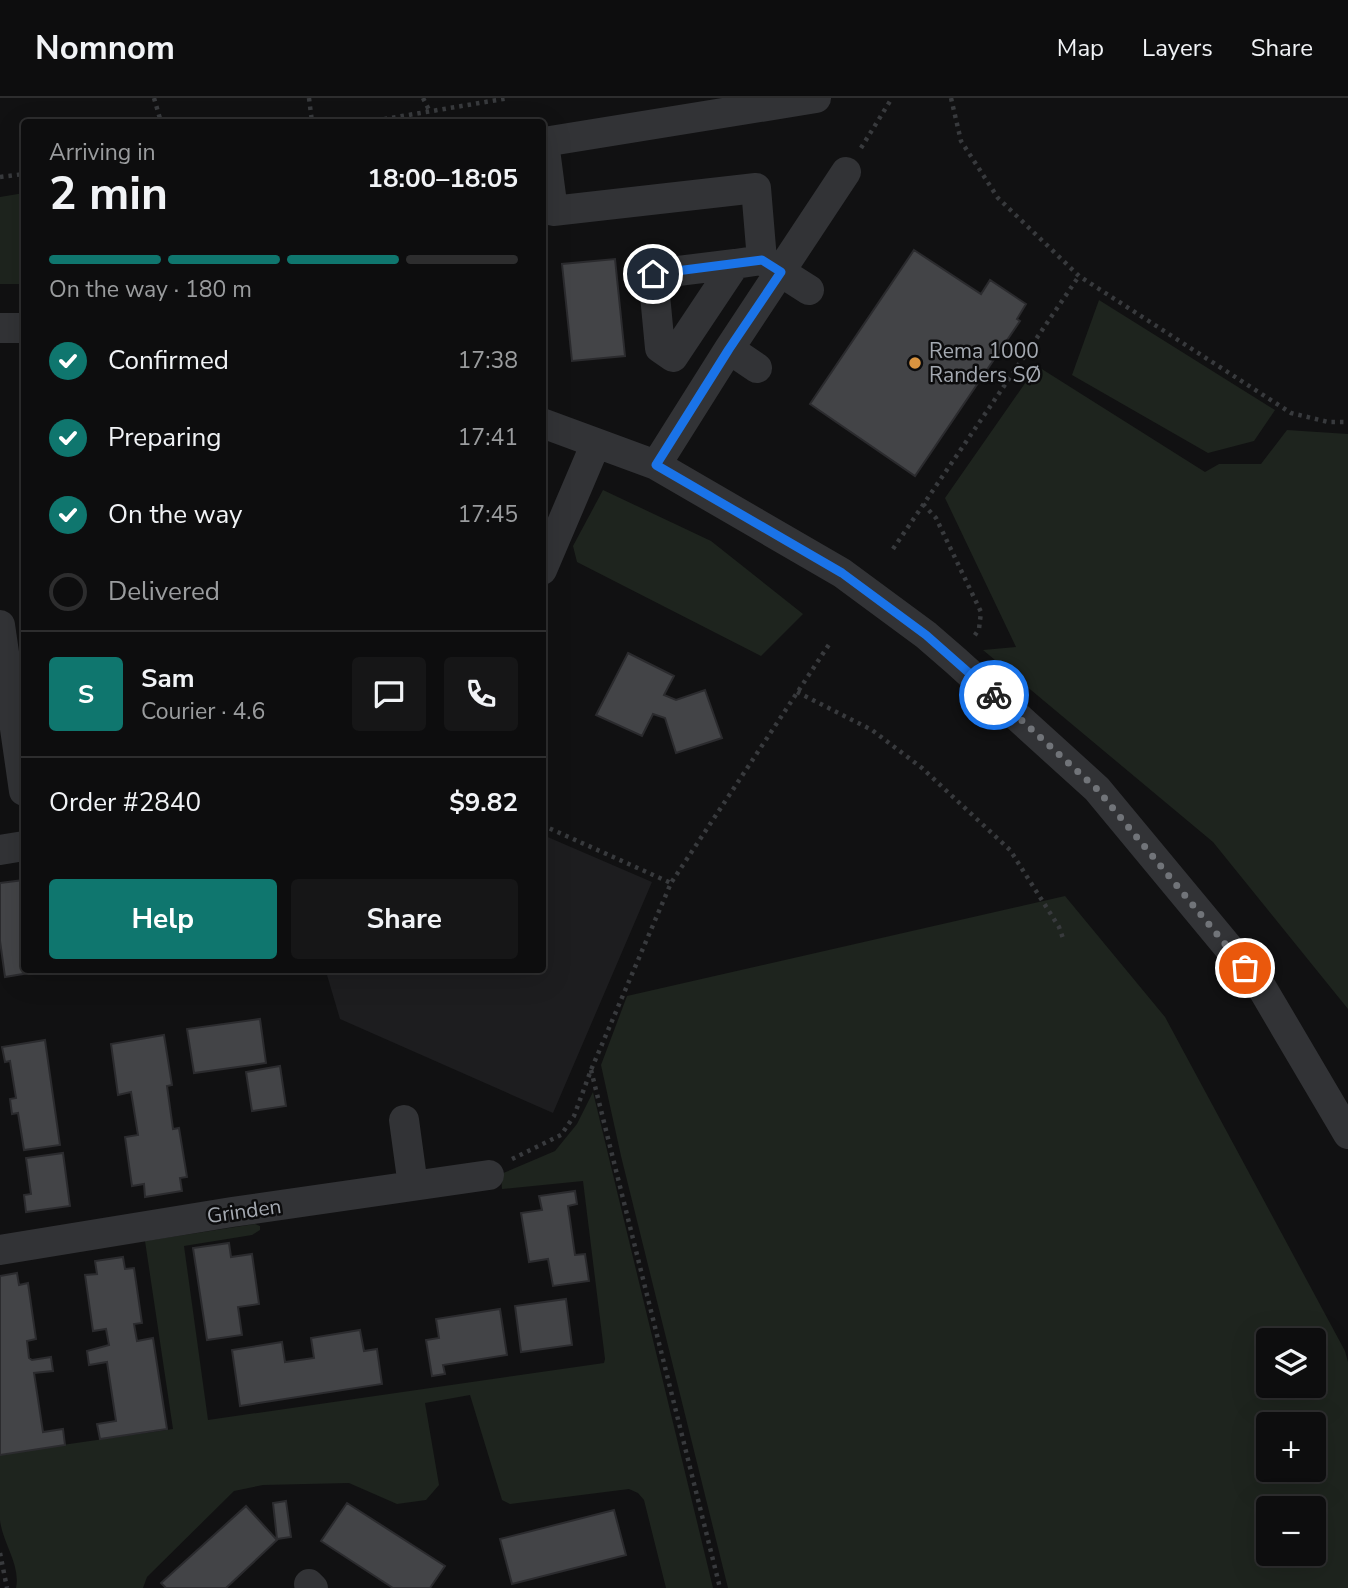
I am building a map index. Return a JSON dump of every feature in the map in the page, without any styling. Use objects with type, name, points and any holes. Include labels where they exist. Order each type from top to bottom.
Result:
[{"type":"street","points":[[546,142],[816,98]]},
{"type":"street","points":[[546,157],[553,211],[756,188],[759,265],[729,349],[656,465]]},
{"type":"street","points":[[759,265],[846,172]]},
{"type":"street","points":[[759,265],[809,290]]},
{"type":"street","points":[[0,328],[21,328]]},
{"type":"street","points":[[729,349],[757,368]]},
{"type":"street","points":[[546,424],[656,465],[842,573],[926,635],[956,661],[1097,789],[1262,988],[1348,1134]]},
{"type":"street","points":[[546,561],[596,443]]},
{"type":"street","points":[[0,625],[21,771]]},
{"type":"street","points":[[0,850],[21,846]]},
{"type":"street","points":[[404,1120],[413,1186]]},
{"type":"street","name":"Grinden","points":[[0,1250],[232,1212],[489,1175]]},
{"type":"path","points":[[154,98],[160,119]]},
{"type":"path","points":[[309,98],[312,119]]},
{"type":"path","points":[[423,98],[430,112]]},
{"type":"path","points":[[386,119],[509,98]]},
{"type":"path","points":[[846,172],[892,98]]},
{"type":"path","points":[[951,98],[961,141],[998,198],[1079,276],[1291,412],[1328,422],[1348,422]]},
{"type":"path","points":[[0,177],[21,174]]},
{"type":"path","points":[[892,549],[1079,276]]},
{"type":"path","points":[[923,504],[941,527],[981,612],[979,629],[956,661]]},
{"type":"path","points":[[489,1175],[494,1167],[561,1135],[574,1116],[671,883],[830,643]]},
{"type":"path","points":[[797,692],[872,730],[922,768],[1010,850],[1031,879],[1059,927],[1064,941]]},
{"type":"path","points":[[546,827],[671,883]]},
{"type":"path","points":[[591,1070],[720,1588]]},
{"type":"path","points":[[0,1553],[7,1588]]},
{"type":"shaded area","points":[[21,194],[21,284],[0,284],[0,197]]},
{"type":"shaded area","points":[[1099,300],[1275,410],[1254,441],[1208,453],[1072,375]]},
{"type":"shaded area","points":[[1037,366],[1205,472],[1219,464],[1261,464],[1287,430],[1348,434],[1348,1009],[1213,842],[983,650],[1016,647],[945,498]]},
{"type":"shaded area","points":[[603,490],[711,541],[803,614],[761,656],[577,562],[573,546]]},
{"type":"shaded area","points":[[546,836],[652,882],[553,1113],[340,1019],[327,975],[546,973]]},
{"type":"shaded area","points":[[1065,896],[1165,1017],[1345,1351],[1348,1362],[1348,1588],[728,1588],[601,1065],[627,996]]},
{"type":"shaded area","points":[[593,1092],[713,1588],[666,1588],[644,1500],[629,1489],[510,1504],[502,1500],[470,1395],[425,1403],[439,1485],[426,1500],[397,1504],[349,1483],[263,1485],[234,1491],[147,1577],[143,1588],[16,1588],[14,1562],[0,1520],[0,1454],[173,1429],[145,1241],[255,1224],[260,1226],[260,1230],[252,1235],[184,1246],[208,1420],[604,1363],[583,1181],[502,1189],[501,1174],[555,1151],[577,1124]]},
{"type":"building","name":"Rema 1000 Randers SØ","points":[[914,250],[981,294],[990,280],[1026,304],[1017,319],[1020,321],[915,476],[810,404]]},
{"type":"building","points":[[615,259],[625,356],[572,361],[562,264]]},
{"type":"building","points":[[628,653],[674,676],[664,695],[676,700],[705,690],[722,738],[676,753],[665,718],[653,714],[642,736],[596,715]]},
{"type":"building","points":[[21,880],[21,973],[29,973],[5,977],[0,941],[0,883]]},
{"type":"building","points":[[260,1019],[266,1063],[194,1073],[187,1029]]},
{"type":"building","points":[[164,1035],[172,1085],[167,1086],[173,1129],[179,1128],[187,1177],[180,1178],[182,1191],[145,1197],[144,1184],[132,1186],[125,1137],[138,1135],[131,1092],[118,1095],[111,1044]]},
{"type":"building","points":[[45,1040],[60,1145],[24,1150],[18,1113],[12,1114],[10,1099],[16,1098],[10,1061],[5,1062],[2,1047]]},
{"type":"building","points":[[280,1066],[286,1106],[252,1111],[246,1072]]},
{"type":"building","points":[[63,1153],[70,1206],[26,1212],[24,1195],[31,1194],[26,1158]]},
{"type":"building","points":[[575,1191],[577,1204],[568,1206],[575,1255],[585,1254],[589,1281],[553,1286],[548,1259],[529,1262],[521,1213],[542,1210],[539,1196]]},
{"type":"building","points":[[229,1243],[231,1257],[252,1254],[259,1304],[238,1307],[242,1335],[207,1340],[193,1248]]},
{"type":"building","points":[[123,1257],[125,1269],[134,1268],[142,1323],[134,1324],[137,1341],[153,1338],[167,1429],[100,1439],[97,1424],[116,1421],[107,1362],[89,1365],[87,1351],[109,1345],[106,1329],[93,1331],[85,1275],[97,1274],[95,1261]]},
{"type":"building","points":[[17,1273],[19,1285],[28,1283],[36,1339],[27,1341],[29,1358],[32,1360],[51,1357],[53,1371],[34,1373],[43,1432],[63,1429],[65,1445],[0,1455],[0,1276]]},
{"type":"building","points":[[566,1299],[572,1345],[521,1352],[515,1306]]},
{"type":"building","points":[[500,1309],[507,1355],[443,1365],[445,1374],[432,1376],[426,1340],[439,1338],[436,1319]]},
{"type":"building","points":[[360,1330],[364,1351],[377,1349],[382,1384],[240,1406],[232,1350],[282,1342],[285,1362],[314,1358],[311,1338]]},
{"type":"building","points":[[286,1501],[291,1537],[277,1539],[273,1503]]},
{"type":"building","points":[[347,1503],[445,1566],[430,1588],[393,1588],[321,1541]]},
{"type":"building","points":[[246,1506],[277,1540],[226,1588],[166,1588],[161,1583]]},
{"type":"building","points":[[614,1510],[626,1555],[512,1584],[500,1539]]},
{"type":"way so far","points":[[994,695],[1097,789],[1245,968]]},
{"type":"place","name":"Rema 1000 Randers SØ","points":[[915,363]]},
{"type":"route","points":[[653,274],[762,260],[781,272],[656,465],[842,573],[926,635],[994,695]]}]
